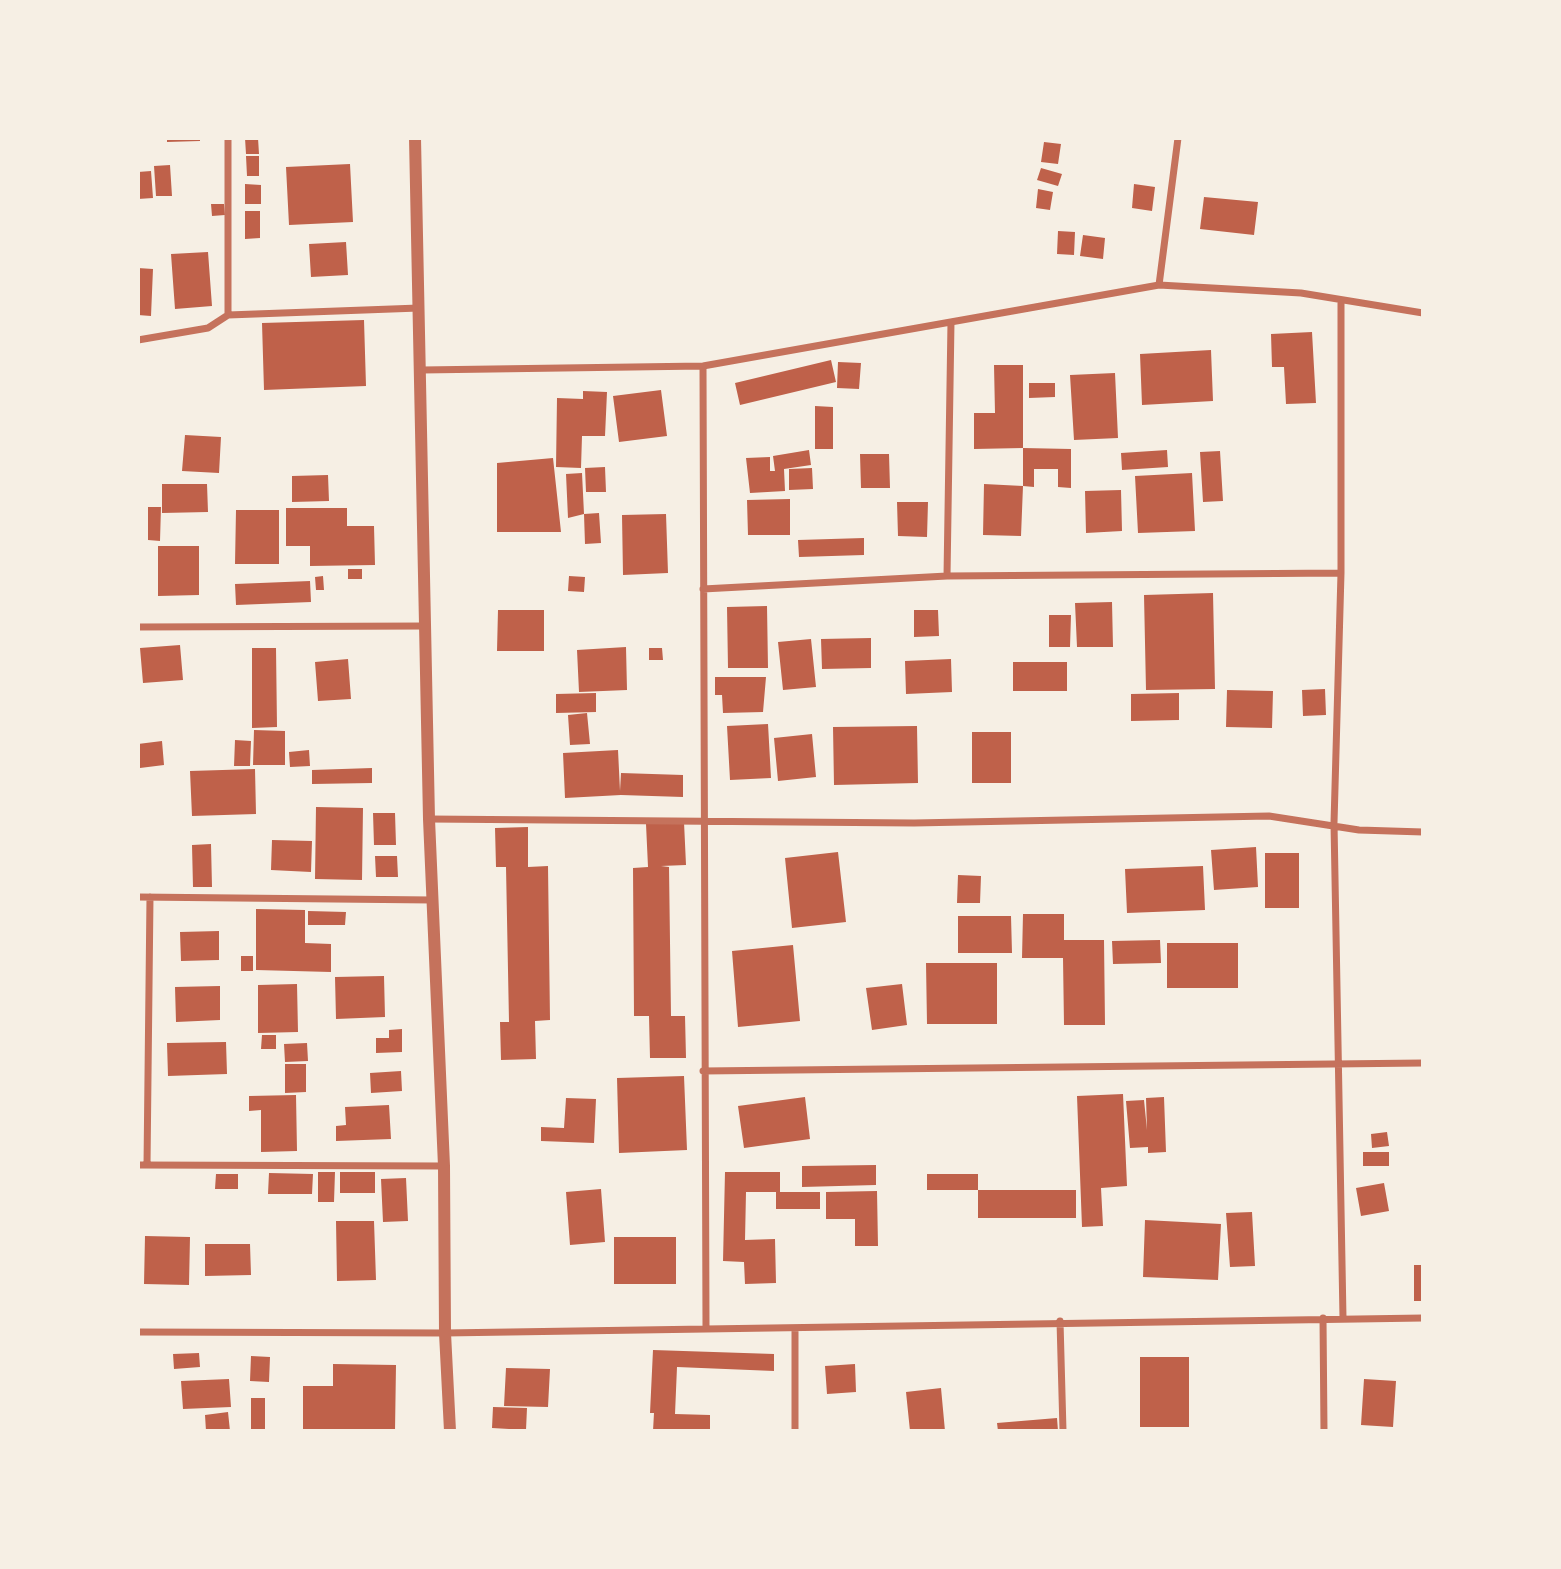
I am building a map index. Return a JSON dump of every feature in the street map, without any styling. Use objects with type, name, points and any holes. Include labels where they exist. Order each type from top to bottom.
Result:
[{"type":"street","points":[[228,138],[228,315]]},
{"type":"street","points":[[415,138],[422,370],[429,819],[444,1166],[445,1333],[450,1431]]},
{"type":"street","points":[[1159,285],[1178,138]]},
{"type":"street","points":[[422,370],[703,366],[1159,285],[1301,293],[1423,313]]},
{"type":"street","points":[[1341,301],[1341,573],[1334,824],[1343,1318]]},
{"type":"street","points":[[138,340],[208,328],[228,315],[419,308]]},
{"type":"street","points":[[947,576],[951,322]]},
{"type":"street","points":[[703,366],[703,1071],[706,1328]]},
{"type":"street","points":[[703,589],[947,576],[1341,573]]},
{"type":"street","points":[[138,627],[427,626]]},
{"type":"street","points":[[429,819],[914,823],[1269,816],[1387,832],[1423,832]]},
{"type":"street","points":[[138,897],[432,900]]},
{"type":"street","points":[[150,897],[143,1165],[444,1166]]},
{"type":"street","points":[[703,1071],[1423,1063]]},
{"type":"street","points":[[1323,1318],[1324,1431]]},
{"type":"street","points":[[138,1332],[445,1333],[1060,1321],[1423,1318]]},
{"type":"street","points":[[1060,1321],[1063,1431]]},
{"type":"street","points":[[795,1328],[795,1431]]},
{"type":"building","points":[[167,138],[200,138],[200,141],[167,142]]},
{"type":"building","points":[[245,138],[258,138],[259,154],[246,154]]},
{"type":"building","points":[[1044,142],[1061,144],[1058,164],[1041,162]]},
{"type":"building","points":[[246,156],[259,156],[259,176],[247,176]]},
{"type":"building","points":[[350,164],[353,222],[289,225],[286,167]]},
{"type":"building","points":[[170,165],[172,196],[156,196],[154,166]]},
{"type":"building","points":[[1041,168],[1062,174],[1058,186],[1037,180]]},
{"type":"building","points":[[151,171],[153,198],[138,199],[138,172]]},
{"type":"building","points":[[245,184],[261,185],[261,204],[245,204]]},
{"type":"building","points":[[1134,184],[1155,187],[1152,211],[1132,208]]},
{"type":"building","points":[[1038,189],[1053,192],[1050,210],[1036,208]]},
{"type":"building","points":[[1204,197],[1258,202],[1254,235],[1200,229]]},
{"type":"building","points":[[211,204],[224,204],[225,215],[212,216]]},
{"type":"building","points":[[245,211],[260,211],[260,238],[245,239]]},
{"type":"building","points":[[1058,231],[1075,232],[1074,255],[1057,254]]},
{"type":"building","points":[[1083,235],[1105,238],[1103,259],[1080,256]]},
{"type":"building","points":[[346,242],[348,275],[311,277],[309,244]]},
{"type":"building","points":[[208,252],[212,306],[175,309],[171,254]]},
{"type":"building","points":[[138,268],[153,269],[151,316],[138,315]]},
{"type":"building","points":[[364,320],[366,386],[264,390],[262,323]]},
{"type":"building","points":[[1312,332],[1316,403],[1286,404],[1284,367],[1272,367],[1271,334]]},
{"type":"building","points":[[1211,350],[1213,401],[1142,405],[1140,354]]},
{"type":"building","points":[[831,360],[836,382],[740,405],[735,383]]},
{"type":"building","points":[[838,362],[861,363],[859,389],[837,388]]},
{"type":"building","points":[[994,365],[1023,365],[1023,448],[974,449],[974,413],[995,413]]},
{"type":"building","points":[[1115,373],[1118,438],[1074,440],[1070,375]]},
{"type":"building","points":[[1029,383],[1055,383],[1055,397],[1029,398]]},
{"type":"building","points":[[661,390],[667,436],[619,442],[613,396]]},
{"type":"building","points":[[583,391],[607,392],[605,436],[582,436],[581,468],[556,467],[557,398],[583,399]]},
{"type":"building","points":[[815,406],[833,407],[833,449],[815,449]]},
{"type":"building","points":[[185,435],[221,437],[219,473],[182,471]]},
{"type":"building","points":[[1023,448],[1071,449],[1071,488],[1058,487],[1058,469],[1034,469],[1034,487],[1023,486]]},
{"type":"building","points":[[809,450],[811,465],[784,469],[785,491],[750,493],[746,458],[770,457],[770,471],[775,471],[773,456]]},
{"type":"building","points":[[1167,450],[1168,467],[1122,470],[1121,453]]},
{"type":"building","points":[[1220,451],[1223,501],[1203,502],[1200,452]]},
{"type":"building","points":[[860,454],[889,454],[890,488],[861,488]]},
{"type":"building","points":[[553,458],[561,532],[497,532],[497,463]]},
{"type":"building","points":[[605,467],[606,492],[586,492],[585,468]]},
{"type":"building","points":[[812,468],[813,489],[789,490],[789,469]]},
{"type":"building","points":[[582,473],[584,514],[568,518],[566,474]]},
{"type":"building","points":[[1192,473],[1195,531],[1138,533],[1135,476]]},
{"type":"building","points":[[328,475],[329,501],[292,502],[292,476]]},
{"type":"building","points":[[162,484],[207,484],[208,512],[162,513]]},
{"type":"building","points":[[984,484],[1023,486],[1021,536],[983,535]]},
{"type":"building","points":[[1121,490],[1122,531],[1086,533],[1085,491]]},
{"type":"building","points":[[790,499],[790,535],[748,535],[747,500]]},
{"type":"building","points":[[897,502],[928,502],[927,537],[898,536]]},
{"type":"building","points":[[148,507],[161,507],[160,541],[148,540]]},
{"type":"building","points":[[286,508],[347,508],[347,526],[374,526],[375,565],[310,566],[310,546],[286,546]]},
{"type":"building","points":[[236,510],[279,510],[279,564],[235,564]]},
{"type":"building","points":[[599,513],[601,543],[585,544],[584,514]]},
{"type":"building","points":[[666,514],[668,573],[623,575],[622,515]]},
{"type":"building","points":[[864,538],[864,555],[799,557],[798,540]]},
{"type":"building","points":[[158,546],[199,546],[199,595],[158,596]]},
{"type":"building","points":[[348,569],[362,569],[362,579],[348,579]]},
{"type":"building","points":[[323,576],[324,590],[316,590],[315,577]]},
{"type":"building","points":[[569,576],[585,577],[584,592],[568,591]]},
{"type":"building","points":[[310,581],[311,602],[236,605],[235,584]]},
{"type":"building","points":[[1213,593],[1215,689],[1146,690],[1144,595]]},
{"type":"building","points":[[1112,602],[1113,647],[1077,647],[1075,603]]},
{"type":"building","points":[[767,606],[768,668],[728,668],[727,607]]},
{"type":"building","points":[[498,610],[544,610],[544,651],[497,651]]},
{"type":"building","points":[[914,610],[938,610],[939,636],[914,637]]},
{"type":"building","points":[[1049,615],[1071,615],[1070,647],[1049,647]]},
{"type":"building","points":[[871,638],[871,668],[822,669],[821,639]]},
{"type":"building","points":[[811,639],[816,687],[783,690],[778,642]]},
{"type":"building","points":[[180,645],[183,680],[143,683],[140,648]]},
{"type":"building","points":[[626,647],[627,690],[579,692],[577,650]]},
{"type":"building","points":[[252,648],[276,648],[277,727],[252,728]]},
{"type":"building","points":[[649,648],[662,648],[663,660],[649,660]]},
{"type":"building","points":[[348,659],[351,699],[318,701],[315,662]]},
{"type":"building","points":[[951,659],[952,692],[906,694],[905,661]]},
{"type":"building","points":[[1013,662],[1067,662],[1067,691],[1013,691]]},
{"type":"building","points":[[715,677],[766,677],[763,712],[723,713],[722,695],[715,695]]},
{"type":"building","points":[[1325,689],[1326,715],[1303,716],[1302,690]]},
{"type":"building","points":[[1227,690],[1273,691],[1272,728],[1226,727]]},
{"type":"building","points":[[596,693],[596,712],[556,713],[556,694]]},
{"type":"building","points":[[1179,693],[1179,720],[1131,721],[1131,694]]},
{"type":"building","points":[[587,713],[590,744],[570,745],[568,715]]},
{"type":"building","points":[[768,724],[771,778],[730,780],[727,726]]},
{"type":"building","points":[[917,726],[918,783],[834,785],[833,727]]},
{"type":"building","points":[[254,730],[285,731],[285,765],[253,765]]},
{"type":"building","points":[[972,732],[1011,732],[1011,783],[972,783]]},
{"type":"building","points":[[812,734],[816,777],[778,781],[774,738]]},
{"type":"building","points":[[235,740],[251,741],[250,766],[234,766]]},
{"type":"building","points":[[162,741],[164,765],[140,768],[138,744]]},
{"type":"building","points":[[309,750],[310,766],[290,767],[289,752]]},
{"type":"building","points":[[618,750],[620,791],[621,773],[683,775],[683,797],[621,795],[565,798],[563,753]]},
{"type":"building","points":[[372,768],[372,783],[312,784],[312,770]]},
{"type":"building","points":[[255,769],[256,814],[192,816],[190,771]]},
{"type":"building","points":[[316,807],[363,808],[362,880],[315,879]]},
{"type":"building","points":[[373,813],[395,813],[396,845],[374,845]]},
{"type":"building","points":[[684,822],[686,865],[661,866],[669,867],[671,1016],[685,1016],[686,1058],[650,1058],[649,1016],[634,1016],[633,868],[648,867],[646,824]]},
{"type":"building","points":[[528,827],[528,867],[548,866],[550,1020],[535,1021],[536,1059],[501,1060],[500,1022],[509,1022],[506,867],[496,867],[495,828]]},
{"type":"building","points":[[272,840],[312,841],[311,872],[271,870]]},
{"type":"building","points":[[211,844],[212,887],[193,887],[192,845]]},
{"type":"building","points":[[1256,847],[1258,887],[1214,890],[1211,850]]},
{"type":"building","points":[[838,852],[846,922],[792,928],[785,858]]},
{"type":"building","points":[[1265,853],[1299,853],[1299,908],[1265,908]]},
{"type":"building","points":[[375,856],[397,856],[398,877],[376,877]]},
{"type":"building","points":[[1203,866],[1205,910],[1127,913],[1125,869]]},
{"type":"building","points":[[958,875],[981,876],[980,903],[957,903]]},
{"type":"building","points":[[256,909],[305,910],[305,943],[331,944],[331,972],[256,970]]},
{"type":"building","points":[[308,911],[346,912],[345,925],[308,925]]},
{"type":"building","points":[[1023,914],[1064,914],[1064,940],[1104,940],[1105,1025],[1064,1025],[1063,958],[1022,958]]},
{"type":"building","points":[[958,916],[1011,916],[1012,953],[958,953]]},
{"type":"building","points":[[219,931],[219,960],[181,961],[180,932]]},
{"type":"building","points":[[1160,940],[1161,963],[1113,964],[1112,941]]},
{"type":"building","points":[[1167,943],[1238,943],[1238,988],[1167,988]]},
{"type":"building","points":[[793,945],[800,1021],[738,1027],[732,951]]},
{"type":"building","points":[[241,956],[253,956],[253,971],[241,971]]},
{"type":"building","points":[[926,963],[997,963],[997,1024],[927,1024]]},
{"type":"building","points":[[384,976],[385,1017],[336,1019],[335,977]]},
{"type":"building","points":[[297,984],[298,1032],[258,1033],[258,985]]},
{"type":"building","points":[[902,984],[907,1025],[872,1030],[866,988]]},
{"type":"building","points":[[220,986],[220,1020],[176,1022],[175,987]]},
{"type":"building","points":[[402,1029],[402,1052],[376,1053],[376,1038],[389,1038],[389,1030]]},
{"type":"building","points":[[262,1035],[276,1035],[276,1049],[261,1049]]},
{"type":"building","points":[[226,1042],[227,1074],[168,1076],[167,1043]]},
{"type":"building","points":[[307,1043],[308,1061],[285,1062],[284,1044]]},
{"type":"building","points":[[285,1064],[306,1064],[306,1092],[285,1093]]},
{"type":"building","points":[[401,1071],[402,1091],[371,1093],[370,1073]]},
{"type":"building","points":[[684,1076],[687,1150],[619,1153],[617,1078]]},
{"type":"building","points":[[1123,1094],[1127,1186],[1101,1188],[1103,1226],[1082,1227],[1077,1096]]},
{"type":"building","points":[[296,1095],[297,1151],[261,1152],[261,1110],[249,1111],[249,1096]]},
{"type":"building","points":[[805,1097],[810,1139],[744,1148],[738,1106]]},
{"type":"building","points":[[1164,1097],[1166,1152],[1148,1153],[1148,1147],[1130,1148],[1126,1101],[1144,1100],[1147,1130],[1146,1098]]},
{"type":"building","points":[[566,1098],[596,1099],[594,1143],[541,1141],[541,1127],[564,1128]]},
{"type":"building","points":[[389,1105],[391,1139],[336,1141],[336,1126],[346,1125],[345,1107]]},
{"type":"building","points":[[1387,1132],[1389,1146],[1372,1148],[1371,1134]]},
{"type":"building","points":[[1363,1152],[1389,1152],[1389,1166],[1363,1166]]},
{"type":"building","points":[[876,1165],[876,1185],[802,1187],[802,1166]]},
{"type":"building","points":[[318,1172],[335,1172],[334,1202],[318,1202]]},
{"type":"building","points":[[340,1172],[375,1172],[375,1193],[340,1193]]},
{"type":"building","points":[[725,1172],[780,1172],[780,1192],[820,1192],[820,1209],[776,1209],[776,1192],[746,1192],[745,1240],[775,1239],[776,1283],[745,1284],[744,1262],[723,1261]]},
{"type":"building","points":[[269,1173],[313,1174],[312,1194],[268,1194]]},
{"type":"building","points":[[216,1174],[238,1174],[238,1189],[215,1189]]},
{"type":"building","points":[[927,1174],[978,1174],[978,1190],[927,1190]]},
{"type":"building","points":[[406,1178],[408,1221],[383,1222],[381,1179]]},
{"type":"building","points":[[1384,1183],[1389,1211],[1361,1216],[1356,1188]]},
{"type":"building","points":[[601,1189],[605,1242],[570,1245],[566,1192]]},
{"type":"building","points":[[978,1190],[1076,1190],[1076,1218],[978,1218]]},
{"type":"building","points":[[877,1191],[878,1246],[855,1246],[855,1219],[826,1219],[826,1192]]},
{"type":"building","points":[[1252,1212],[1255,1266],[1230,1267],[1226,1213]]},
{"type":"building","points":[[1145,1220],[1221,1224],[1218,1280],[1143,1277]]},
{"type":"building","points":[[336,1221],[374,1221],[376,1280],[337,1281]]},
{"type":"building","points":[[145,1236],[190,1237],[189,1285],[144,1284]]},
{"type":"building","points":[[614,1237],[676,1237],[676,1284],[614,1284]]},
{"type":"building","points":[[205,1244],[250,1244],[251,1275],[205,1276]]},
{"type":"building","points":[[1414,1265],[1423,1265],[1423,1301],[1414,1301]]},
{"type":"building","points":[[653,1350],[774,1354],[774,1371],[677,1367],[675,1414],[710,1415],[710,1431],[653,1431],[654,1413],[650,1413]]},
{"type":"building","points":[[199,1353],[200,1367],[174,1369],[173,1354]]},
{"type":"building","points":[[251,1356],[270,1357],[269,1382],[250,1381]]},
{"type":"building","points":[[1140,1357],[1189,1357],[1189,1427],[1140,1427]]},
{"type":"building","points":[[333,1364],[396,1365],[395,1431],[303,1431],[303,1386],[333,1386]]},
{"type":"building","points":[[855,1364],[856,1392],[827,1394],[825,1366]]},
{"type":"building","points":[[506,1368],[550,1369],[548,1407],[504,1406]]},
{"type":"building","points":[[229,1379],[231,1407],[183,1409],[181,1381]]},
{"type":"building","points":[[1364,1379],[1396,1381],[1393,1427],[1361,1425]]},
{"type":"building","points":[[941,1388],[945,1431],[910,1431],[906,1392]]},
{"type":"building","points":[[251,1398],[265,1398],[265,1431],[251,1431]]},
{"type":"building","points":[[493,1407],[527,1408],[526,1430],[492,1428]]},
{"type":"building","points":[[228,1412],[230,1431],[206,1431],[205,1415]]},
{"type":"building","points":[[1057,1418],[1058,1431],[998,1431],[997,1423]]}]
